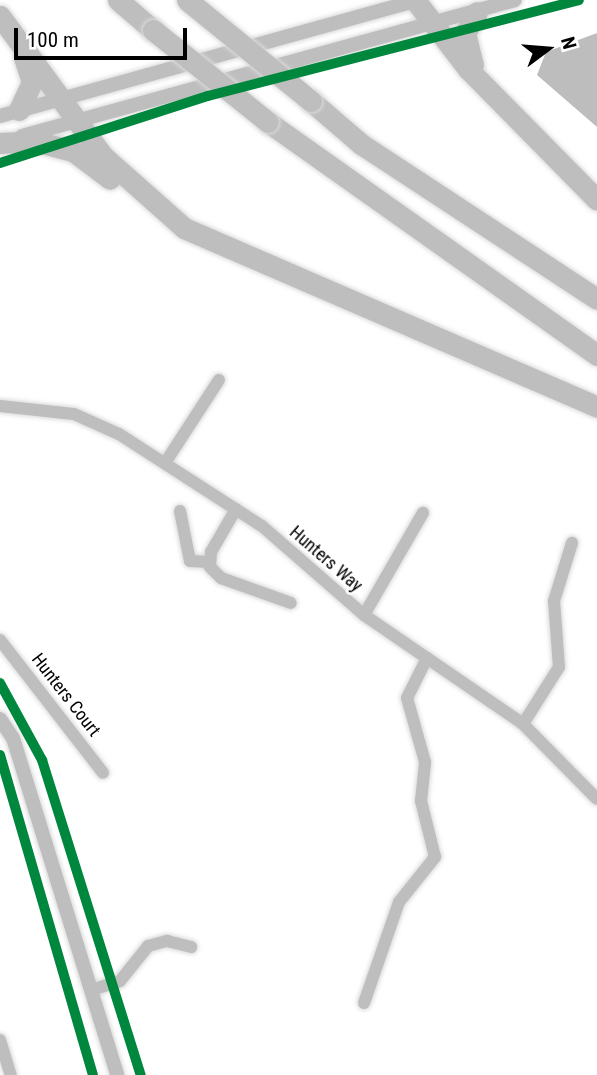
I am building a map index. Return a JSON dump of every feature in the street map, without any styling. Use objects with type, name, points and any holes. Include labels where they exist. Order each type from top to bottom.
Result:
[{"type":"highway","points":[[118,0],[268,121],[597,355]]},
{"type":"highway","points":[[187,0],[361,144],[597,299]]},
{"type":"highway","points":[[417,0],[518,124],[597,201]]},
{"type":"highway","points":[[477,12],[464,49],[518,124]]},
{"type":"highway","points":[[0,18],[103,156],[173,220]]},
{"type":"highway","points":[[0,18],[30,71],[9,113]]},
{"type":"highway","points":[[0,143],[34,141],[73,151],[145,208],[597,407]]},
{"type":"street","points":[[9,113],[417,0]]},
{"type":"street","points":[[0,143],[436,24],[514,0]]},
{"type":"street","points":[[164,463],[219,380]]},
{"type":"street","name":"Hunters Way","points":[[0,406],[74,414],[164,463],[236,509],[364,615],[523,724],[597,799]]},
{"type":"street","points":[[209,562],[236,509]]},
{"type":"street","points":[[180,511],[190,561],[209,562]]},
{"type":"street","points":[[364,615],[424,513]]},
{"type":"street","points":[[523,724],[559,667],[554,601],[572,543]]},
{"type":"street","points":[[209,562],[221,578],[291,603]]},
{"type":"street","name":"Hunters Court","points":[[0,640],[103,773]]},
{"type":"street","points":[[364,1003],[399,902],[435,857],[421,801],[425,762],[407,698],[427,658]]},
{"type":"street","points":[[0,719],[13,738],[117,1075]]},
{"type":"street","points":[[91,990],[120,981],[148,946],[167,941],[191,947]]},
{"type":"street","points":[[0,1040],[11,1075]]},
{"type":"shaded area","points":[[597,33],[597,127],[537,75],[546,52]]},
{"type":"cycle path","points":[[0,163],[208,96],[579,0]]},
{"type":"cycle path","points":[[0,683],[42,760],[141,1075]]},
{"type":"cycle path","points":[[0,755],[93,1075]]}]
